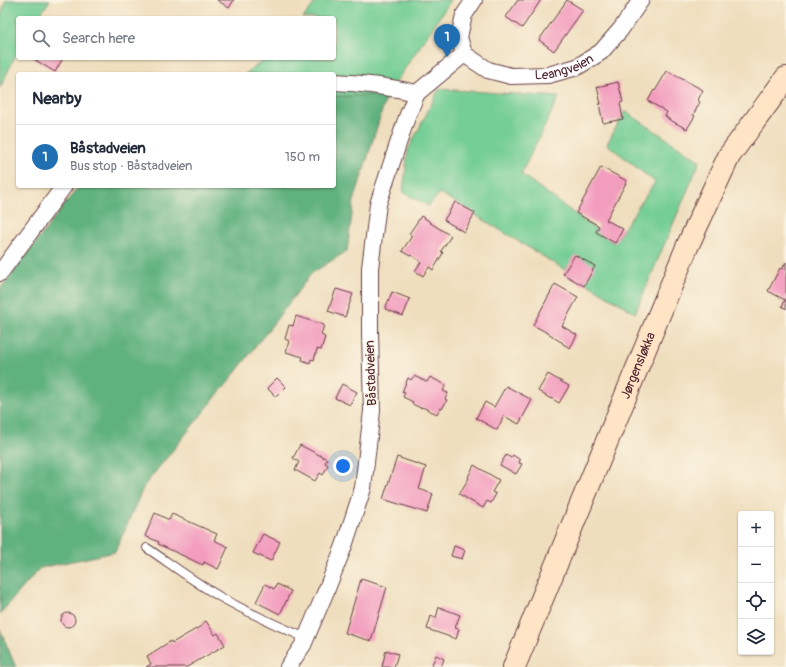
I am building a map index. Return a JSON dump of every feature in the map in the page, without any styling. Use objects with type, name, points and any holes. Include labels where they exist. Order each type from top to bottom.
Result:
[{"type":"street","points":[[464,54],[459,37],[464,15],[474,0]]},
{"type":"street","name":"Leangveien","points":[[464,54],[488,70],[511,76],[548,75],[577,67],[601,52],[621,29],[640,0]]},
{"type":"street","name":"Båstadveien","points":[[288,667],[303,645],[326,591],[344,546],[362,488],[372,411],[370,268],[378,204],[407,117],[417,93],[464,54]]},
{"type":"street","name":"Jørgensløkka","points":[[514,667],[687,247],[729,156],[786,78]]},
{"type":"street","points":[[336,82],[348,82],[393,88],[417,93]]},
{"type":"street","points":[[0,273],[63,188]]},
{"type":"lane","points":[[147,548],[223,598],[272,623],[306,638]]},
{"type":"green space","points":[[6,0],[50,0],[39,16],[16,16],[16,54],[0,88],[0,18]]},
{"type":"green space","points":[[317,0],[451,0],[387,95],[336,96],[336,72],[248,72],[264,60],[336,60],[336,16],[305,16]]},
{"type":"green space","points":[[439,89],[559,97],[521,174],[614,243],[655,182],[607,144],[625,111],[700,161],[635,313],[440,193],[428,206],[403,192],[408,150]]},
{"type":"green space","points":[[387,95],[354,201],[347,251],[312,273],[243,363],[144,486],[115,552],[40,568],[0,614],[0,289],[77,188],[336,188],[336,96]]},
{"type":"green space","points":[[0,629],[15,665],[16,667],[0,667]]},
{"type":"building","points":[[217,0],[234,0],[229,8]]},
{"type":"building","points":[[518,0],[541,0],[522,28],[506,17]]},
{"type":"building","points":[[567,0],[583,10],[554,51],[539,40]]},
{"type":"building","points":[[35,60],[62,60],[55,72]]},
{"type":"building","points":[[667,71],[703,90],[698,100],[700,102],[693,115],[695,116],[687,129],[668,119],[665,116],[667,112],[648,101]]},
{"type":"building","points":[[618,82],[623,102],[620,103],[623,119],[603,123],[597,87]]},
{"type":"building","points":[[601,167],[627,181],[606,220],[623,229],[615,243],[596,232],[599,226],[576,213]]},
{"type":"building","points":[[455,202],[475,213],[464,232],[444,220]]},
{"type":"building","points":[[421,216],[451,236],[441,251],[443,253],[433,270],[429,267],[423,276],[415,271],[421,262],[402,251],[412,236],[409,234]]},
{"type":"building","points":[[575,255],[595,266],[584,286],[563,274]]},
{"type":"building","points":[[786,262],[786,309],[782,306],[785,300],[768,291],[780,268],[782,269]]},
{"type":"building","points":[[555,284],[578,297],[562,326],[577,335],[570,348],[553,336],[533,325]]},
{"type":"building","points":[[336,289],[353,294],[345,317],[328,311]]},
{"type":"building","points":[[392,292],[410,299],[403,316],[385,309]]},
{"type":"building","points":[[296,316],[324,325],[321,335],[325,337],[321,350],[317,349],[314,360],[311,359],[310,363],[302,360],[303,357],[286,352],[289,341],[285,339],[289,325],[293,326]]},
{"type":"building","points":[[548,374],[569,386],[559,403],[538,391]]},
{"type":"building","points":[[414,376],[427,382],[430,377],[446,385],[443,391],[448,393],[445,399],[447,400],[437,414],[412,404],[413,402],[403,397],[405,393],[402,392],[408,378],[411,380]]},
{"type":"building","points":[[277,378],[286,387],[276,397],[267,388]]},
{"type":"building","points":[[342,384],[357,392],[350,405],[335,398]]},
{"type":"building","points":[[506,386],[532,400],[519,424],[504,416],[497,430],[476,418],[485,402],[494,407]]},
{"type":"building","points":[[300,445],[327,459],[325,463],[328,465],[323,475],[320,473],[315,481],[295,470],[299,462],[293,458]]},
{"type":"building","points":[[506,455],[511,458],[513,455],[520,460],[519,463],[522,464],[516,474],[500,465]]},
{"type":"building","points":[[397,457],[426,467],[419,489],[433,494],[427,513],[383,499]]},
{"type":"building","points":[[474,465],[499,480],[492,492],[496,494],[491,503],[487,501],[483,508],[459,494],[469,478],[468,477]]},
{"type":"building","points":[[155,513],[169,520],[172,514],[217,534],[214,540],[228,547],[218,569],[204,562],[203,565],[158,544],[159,542],[145,536]]},
{"type":"building","points":[[263,534],[280,542],[271,561],[253,553]]},
{"type":"building","points":[[454,546],[465,550],[462,559],[451,556]]},
{"type":"building","points":[[361,579],[387,587],[371,641],[345,633]]},
{"type":"building","points":[[265,584],[274,589],[277,584],[291,591],[280,614],[256,602]]},
{"type":"building","points":[[439,607],[460,615],[455,628],[459,629],[456,639],[427,629],[431,616],[436,618]]},
{"type":"building","points":[[68,613],[73,615],[75,620],[73,625],[68,627],[63,625],[61,620],[63,615]]},
{"type":"building","points":[[206,621],[215,635],[218,633],[225,645],[187,667],[146,667],[151,664],[147,656],[171,641],[172,643],[203,625],[202,623]]},
{"type":"building","points":[[386,650],[398,654],[394,667],[382,667]]},
{"type":"building","points":[[436,655],[444,659],[441,667],[431,667]]},
{"type":"place","name":"Båstadveien","points":[[447,57]]}]
